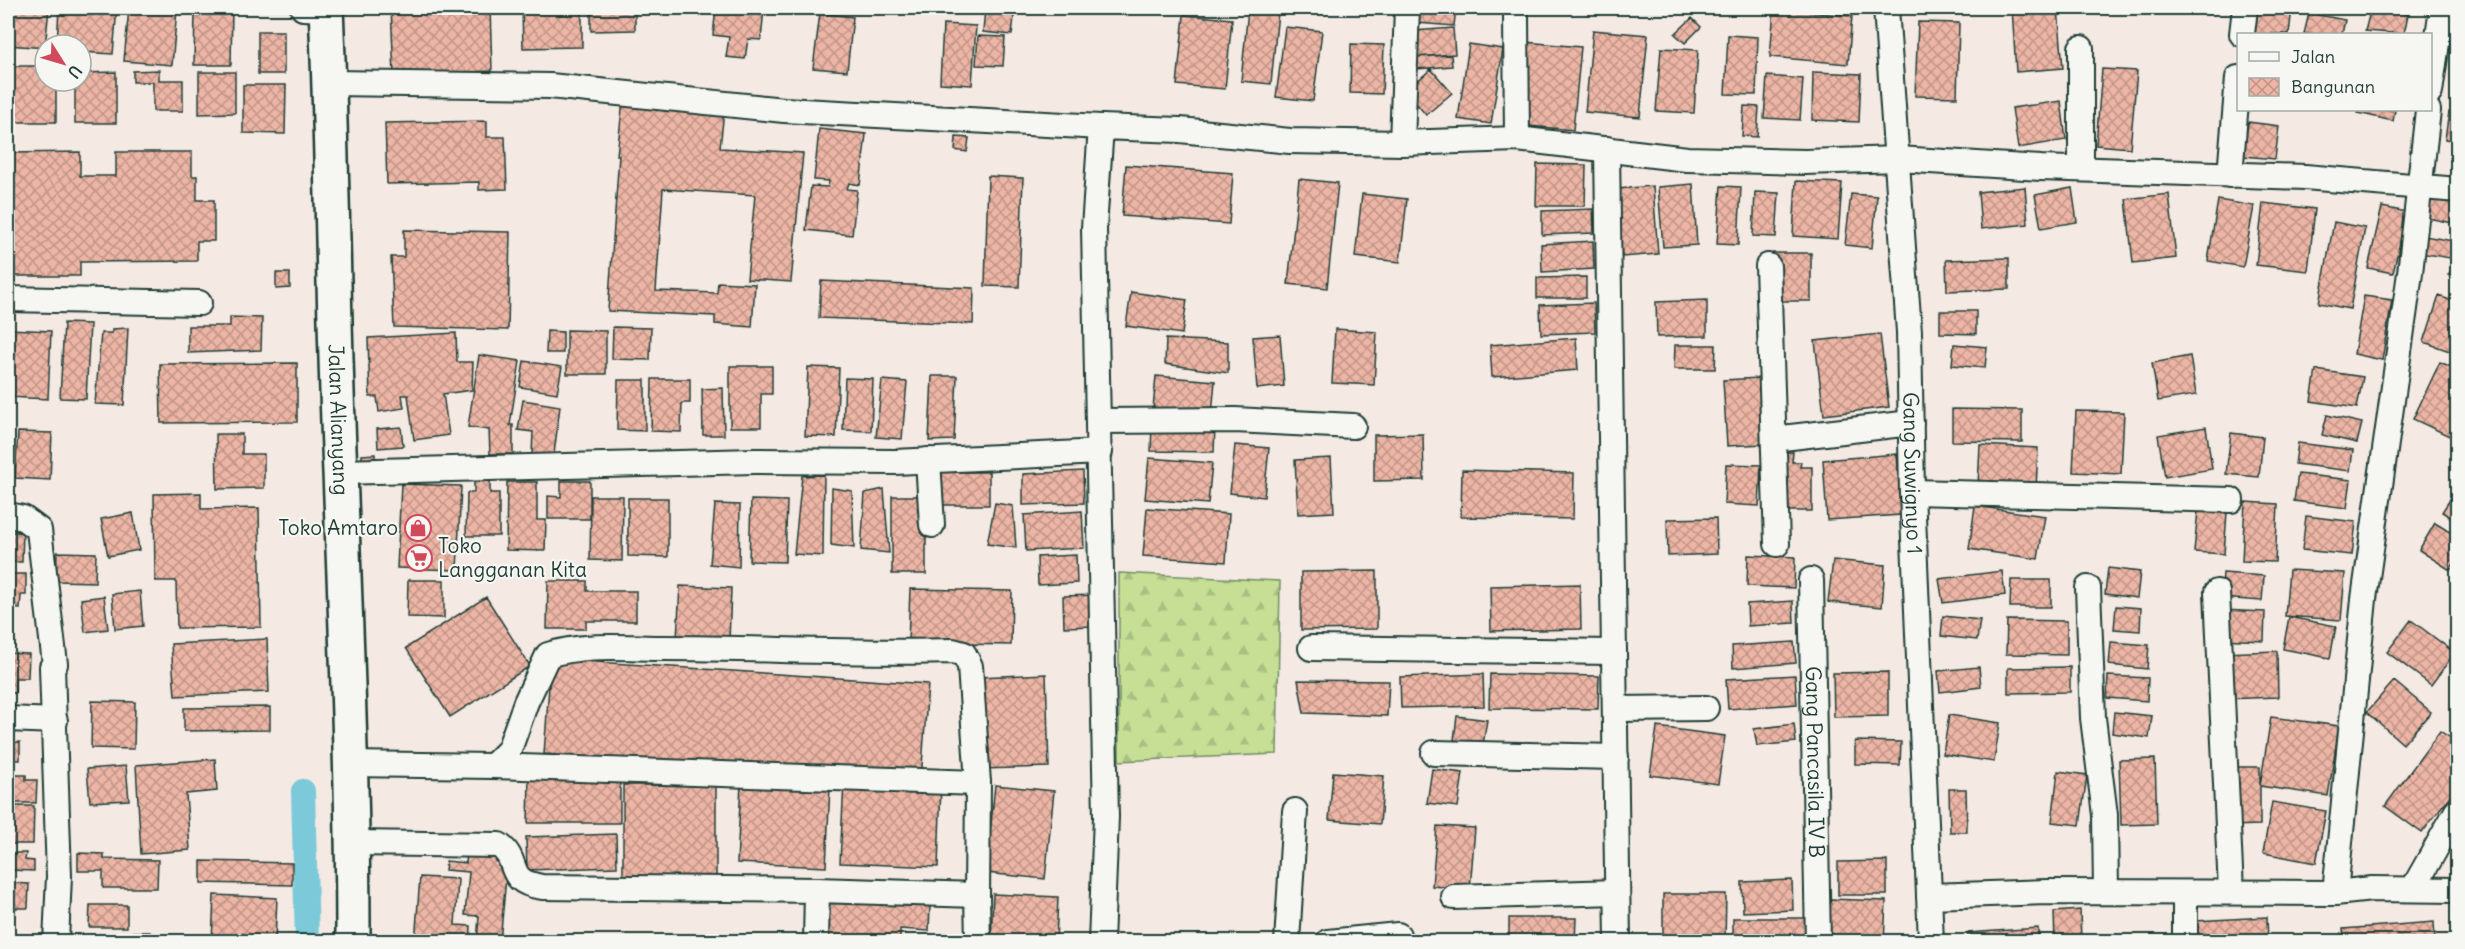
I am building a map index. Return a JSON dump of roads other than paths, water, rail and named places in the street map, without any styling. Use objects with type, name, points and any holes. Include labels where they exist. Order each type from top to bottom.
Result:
[{"type":"street","name":"Jalan Alianyang","points":[[319,8],[331,83],[340,472],[347,599],[353,942]]},
{"type":"street","points":[[1402,143],[1407,8]]},
{"type":"street","name":"Gang Suwignyo 1","points":[[1886,8],[1898,159],[1911,423],[1931,942]]},
{"type":"street","points":[[2242,33],[2245,8]]},
{"type":"street","points":[[2432,81],[2443,13]]},
{"type":"street","points":[[1516,16],[1518,139]]},
{"type":"street","points":[[2081,48],[2081,167]]},
{"type":"street","points":[[331,83],[550,86],[784,110],[1180,130],[1290,141],[1402,143],[1518,139],[1687,159],[1805,162],[1898,159],[2041,168],[2081,167],[2230,175],[2457,190]]},
{"type":"street","points":[[2230,175],[2237,90]]},
{"type":"street","points":[[2335,893],[2364,598],[2378,512],[2428,111]]},
{"type":"street","points":[[1101,127],[1094,228],[1101,452],[1106,817],[1101,942]]},
{"type":"street","points":[[1607,149],[1614,652],[1617,709],[1618,942]]},
{"type":"street","points":[[1768,266],[1777,544]]},
{"type":"street","points":[[8,299],[200,303]]},
{"type":"street","points":[[1099,421],[1235,420],[1353,426]]},
{"type":"street","points":[[1774,439],[1911,423]]},
{"type":"street","points":[[340,472],[754,461],[928,460],[1101,452]]},
{"type":"street","points":[[928,460],[932,525]]},
{"type":"street","points":[[1912,492],[2231,500]]},
{"type":"street","points":[[8,515],[23,518],[39,530],[55,664],[52,667],[59,876],[56,942]]},
{"type":"street","name":"Gang Pancasila IV B","points":[[1811,580],[1818,942]]},
{"type":"street","points":[[2088,588],[2093,718],[2105,815],[2106,892]]},
{"type":"street","points":[[2217,592],[2231,891]]},
{"type":"street","points":[[493,766],[509,750],[526,702],[548,655],[559,651],[580,648],[638,648],[953,651],[964,654],[970,666],[978,783],[978,942]]},
{"type":"street","points":[[1311,648],[1614,652]]},
{"type":"street","points":[[1617,709],[1706,708]]},
{"type":"street","points":[[8,719],[55,721]]},
{"type":"street","points":[[1434,753],[1616,757]]},
{"type":"street","points":[[349,764],[827,776],[978,783]]},
{"type":"street","points":[[2413,888],[2457,809]]},
{"type":"street","points":[[1287,942],[1295,811]]},
{"type":"street","points":[[353,843],[499,845],[507,851],[519,880],[525,885],[542,887],[817,890],[977,895]]},
{"type":"street","points":[[1929,896],[2231,891],[2335,893],[2413,888],[2457,890]]},
{"type":"street","points":[[816,942],[817,890]]},
{"type":"street","points":[[1454,897],[1617,892]]},
{"type":"street","points":[[2185,893],[2185,942]]},
{"type":"street","points":[[1328,942],[1398,935]]},
{"type":"waterway","points":[[303,791],[307,942]]},
{"type":"place","name":"Toko Amtaro","points":[[418,528]]},
{"type":"place","name":"Toko Langganan Kita","points":[[419,558]]}]
